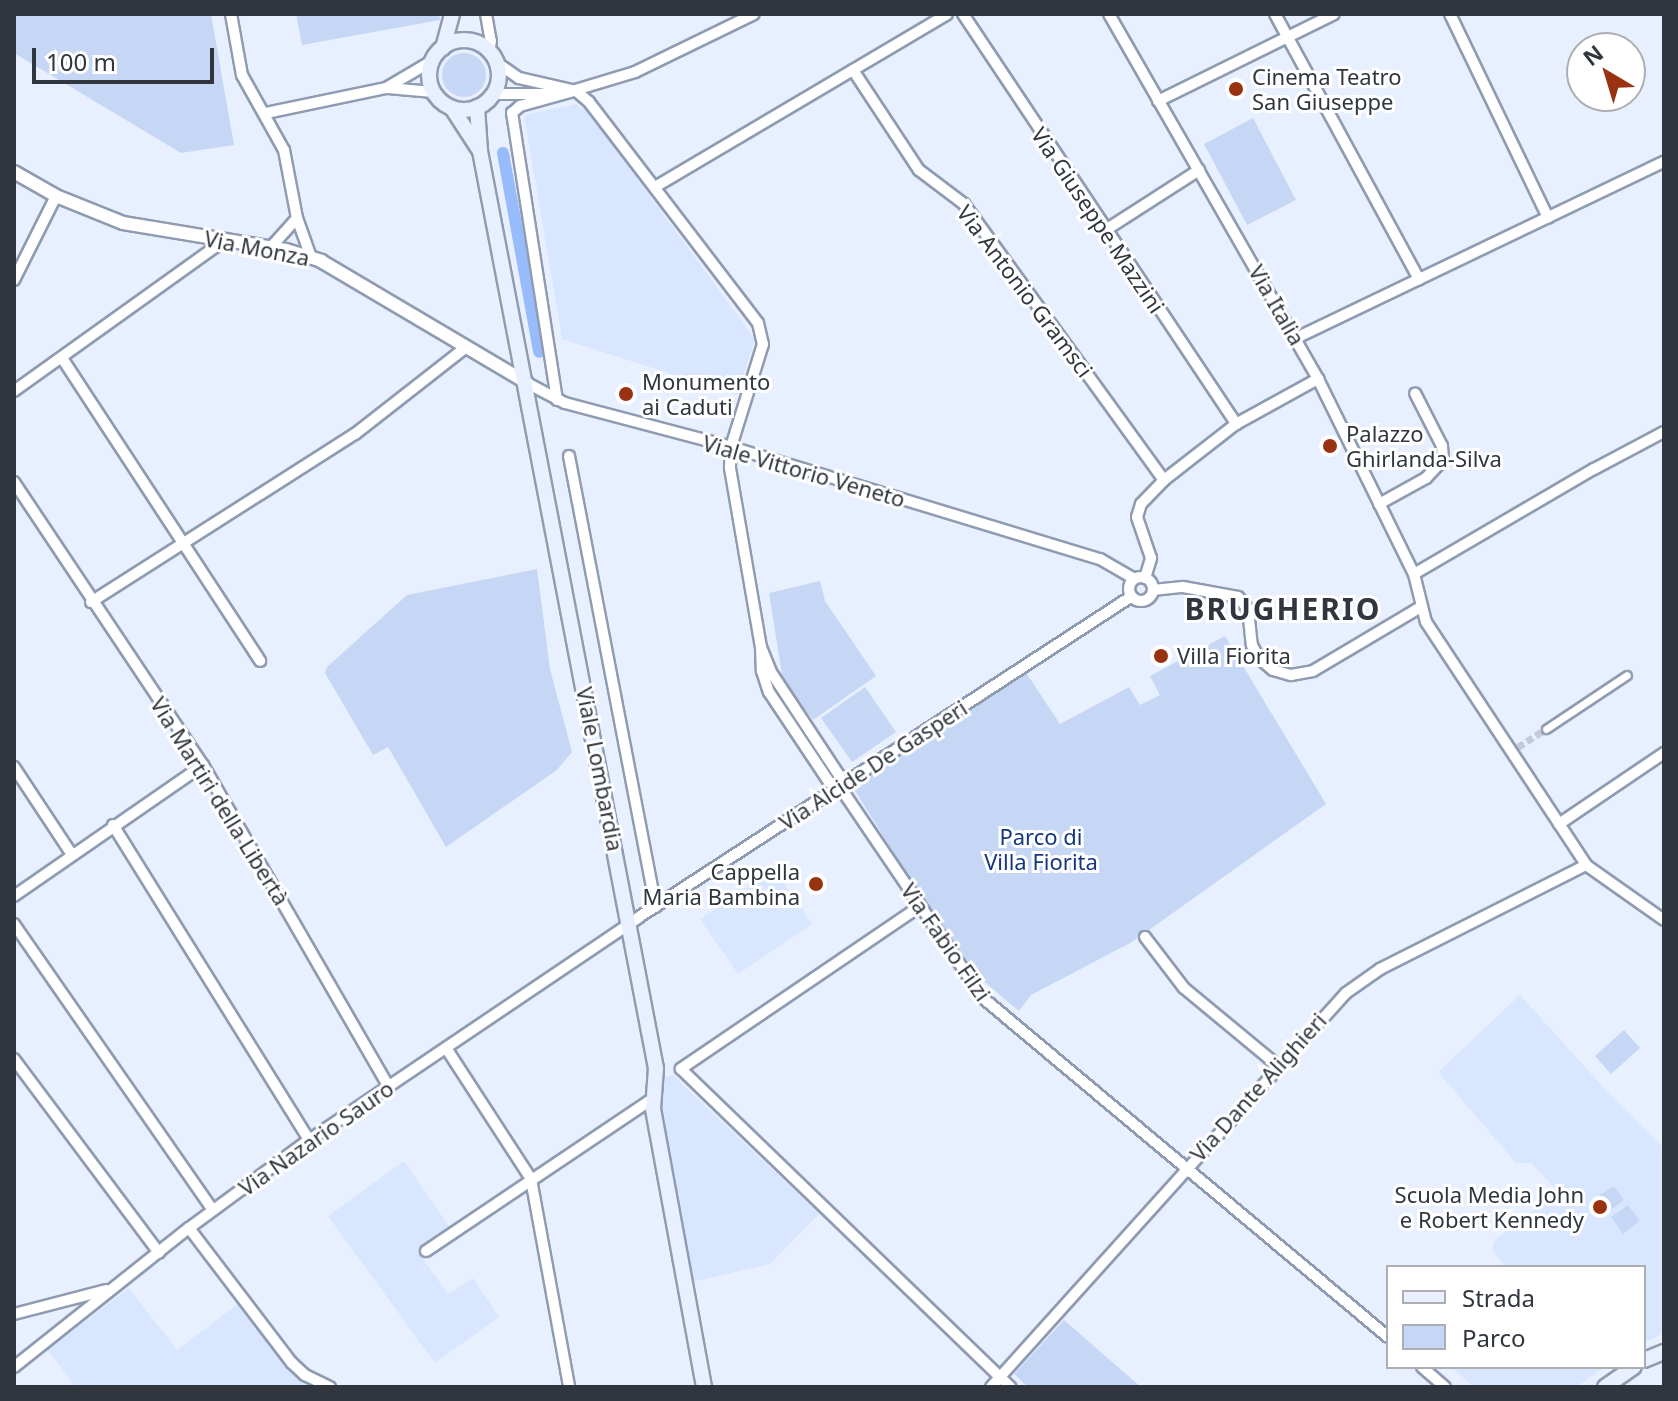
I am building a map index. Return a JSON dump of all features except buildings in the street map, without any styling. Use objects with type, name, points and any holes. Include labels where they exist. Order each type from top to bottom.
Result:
[{"type":"main road","points":[[454,14],[473,41],[492,57],[497,84],[493,94],[477,107],[452,108],[433,92],[429,77],[432,61],[443,48],[454,14]]},
{"type":"main road","points":[[443,48],[455,42],[473,41]]},
{"type":"main road","name":"Viale Lombardia","points":[[477,107],[480,151],[527,383],[656,1068],[652,1099],[704,1387]]},
{"type":"main road","name":"Viale Lombardia","points":[[452,108],[466,124],[480,151]]},
{"type":"main road","points":[[1605,1387],[1631,1369]]},
{"type":"street","points":[[231,14],[242,75],[284,150],[297,218],[311,257]]},
{"type":"street","points":[[486,14],[492,57],[519,78],[576,91]]},
{"type":"street","points":[[557,400],[512,113],[520,106],[635,72],[754,14]]},
{"type":"street","points":[[655,187],[947,14]]},
{"type":"street","name":"Via Giuseppe Mazzini","points":[[963,14],[1104,231],[1236,424]]},
{"type":"street","name":"Via Italia","points":[[1109,14],[1318,379],[1414,574],[1426,622],[1514,750],[1586,865]]},
{"type":"street","points":[[1275,14],[1419,279]]},
{"type":"street","points":[[1158,101],[1334,14]]},
{"type":"street","points":[[1450,14],[1548,218]]},
{"type":"street","points":[[386,88],[432,61]]},
{"type":"street","name":"Via Antonio Gramsci","points":[[853,70],[919,170],[964,204],[1164,480]]},
{"type":"street","points":[[266,113],[386,88],[433,92]]},
{"type":"street","points":[[493,94],[576,91]]},
{"type":"street","name":"Via Fabio Filzi","points":[[576,91],[655,187],[758,323],[763,344],[731,447],[731,480],[761,647],[762,671],[769,692],[829,782],[840,787],[919,907],[989,1005],[1386,1335]]},
{"type":"street","points":[[1296,338],[1664,162]]},
{"type":"street","points":[[1104,231],[1199,170]]},
{"type":"street","name":"Via Monza","points":[[14,172],[56,196],[123,223],[271,247],[311,257],[527,383]]},
{"type":"street","points":[[14,280],[56,196]]},
{"type":"street","points":[[271,247],[297,218]]},
{"type":"street","points":[[14,391],[225,240]]},
{"type":"street","points":[[91,602],[355,434],[465,348]]},
{"type":"street","points":[[62,358],[260,661]]},
{"type":"street","points":[[1129,523],[1141,504],[1164,480],[1236,424],[1318,379]]},
{"type":"street","name":"Viale Vittorio Veneto","points":[[527,383],[557,400],[731,447],[1084,554],[1140,578]]},
{"type":"street","points":[[1379,504],[1429,476],[1443,460],[1442,446],[1415,393]]},
{"type":"street","points":[[1414,574],[1601,465],[1664,432]]},
{"type":"street","name":"Viale Lombardia","points":[[569,456],[656,907]]},
{"type":"street","name":"Via Martiri della Libertà","points":[[14,482],[91,602],[203,765],[389,1087]]},
{"type":"street","points":[[1137,513],[1151,558],[1140,578],[1130,586],[1132,596],[1143,601],[1153,590],[1172,587],[1232,594],[1248,609],[1252,645],[1259,658],[1273,670],[1291,675],[1313,671],[1421,607]]},
{"type":"street","points":[[1084,554],[1096,550]]},
{"type":"street","points":[[1140,578],[1153,590]]},
{"type":"street","name":"Via Alcide De Gasperi","points":[[629,924],[1132,596]]},
{"type":"street","points":[[1546,729],[1627,675]]},
{"type":"street","points":[[1559,824],[1664,753]]},
{"type":"street","points":[[14,896],[71,853],[203,765]]},
{"type":"street","points":[[14,767],[71,853]]},
{"type":"street","points":[[113,825],[309,1140]]},
{"type":"street","points":[[1586,865],[1664,920]]},
{"type":"street","name":"Via Dante Alighieri","points":[[991,1387],[1339,999],[1368,976],[1586,865]]},
{"type":"street","points":[[919,907],[681,1069],[1010,1387]]},
{"type":"street","points":[[14,924],[213,1210]]},
{"type":"street","name":"Via Nazario Sauro","points":[[14,1367],[189,1228],[309,1140],[629,924]]},
{"type":"street","points":[[1145,937],[1184,988],[1277,1065]]},
{"type":"street","points":[[446,1048],[531,1179],[569,1387]]},
{"type":"street","points":[[14,1059],[159,1253]]},
{"type":"street","points":[[426,1251],[652,1099]]},
{"type":"street","points":[[189,1228],[292,1363],[305,1375],[330,1387]]},
{"type":"street","points":[[14,1314],[112,1288]]},
{"type":"street","points":[[1424,1369],[1445,1387]]},
{"type":"shaded area","points":[[576,104],[588,112],[755,339],[737,395],[562,339],[524,115]]},
{"type":"shaded area","points":[[774,868],[812,924],[738,974],[700,919]]},
{"type":"shaded area","points":[[1520,995],[1603,1087],[1664,1148],[1664,1333],[1646,1342],[1646,1265],[1504,1265],[1492,1249],[1495,1240],[1558,1191],[1531,1163],[1516,1163],[1438,1072]]},
{"type":"shaded area","points":[[673,1075],[819,1214],[770,1264],[688,1283],[655,1105],[660,1079]]},
{"type":"shaded area","points":[[404,1161],[451,1229],[418,1252],[448,1294],[473,1278],[499,1317],[435,1363],[328,1216]]},
{"type":"shaded area","points":[[129,1288],[177,1350],[239,1303],[285,1365],[310,1387],[76,1387],[48,1350]]},
{"type":"shaded area","points":[[1453,1369],[1602,1369],[1576,1387],[1474,1387]]},
{"type":"green space","points":[[14,14],[211,14],[234,145],[181,153],[14,53]]},
{"type":"green space","points":[[296,14],[439,14],[440,20],[302,45]]},
{"type":"green space","points":[[464,53],[479,60],[486,75],[479,90],[464,97],[449,90],[442,75],[449,60]]},
{"type":"green space","points":[[1253,118],[1296,200],[1247,225],[1204,144]]},
{"type":"green space","points":[[537,569],[550,669],[572,752],[557,770],[446,847],[388,747],[373,755],[325,673],[327,667],[407,595]]},
{"type":"green space","points":[[820,581],[825,601],[876,676],[813,720],[783,681],[769,593]]},
{"type":"green space","name":"Parco di Villa Fiorita","points":[[1225,636],[1326,804],[1132,942],[1031,995],[1019,1011],[981,979],[921,897],[851,784],[1025,671],[1060,724],[1129,687],[1140,705],[1160,695],[1150,676]]},
{"type":"green space","points":[[865,687],[896,732],[852,762],[821,718]]},
{"type":"green space","points":[[1624,1030],[1640,1048],[1611,1074],[1595,1056]]},
{"type":"green space","points":[[1614,1186],[1624,1200],[1608,1212],[1597,1197]]},
{"type":"green space","points":[[1628,1205],[1640,1221],[1623,1234],[1611,1217]]},
{"type":"green space","points":[[1064,1320],[1141,1387],[1028,1387],[1014,1374]]},
{"type":"waterway","points":[[503,153],[539,352]]},
{"type":"tunnel","points":[[1518,747],[1546,729]]},
{"type":"place","name":"Cinema Teatro San Giuseppe","points":[[1236,89]]},
{"type":"place","name":"Monumento ai Caduti","points":[[626,394]]},
{"type":"place","name":"Palazzo Ghirlanda-Silva","points":[[1330,446]]},
{"type":"place","name":"Villa Fiorita","points":[[1161,656]]},
{"type":"place","name":"Cappella Maria Bambina","points":[[816,884]]},
{"type":"place","name":"Scuola Media John e Robert Kennedy","points":[[1600,1207]]},
{"type":"district","name":"BRUGHERIO","points":[[1283,609]]}]
